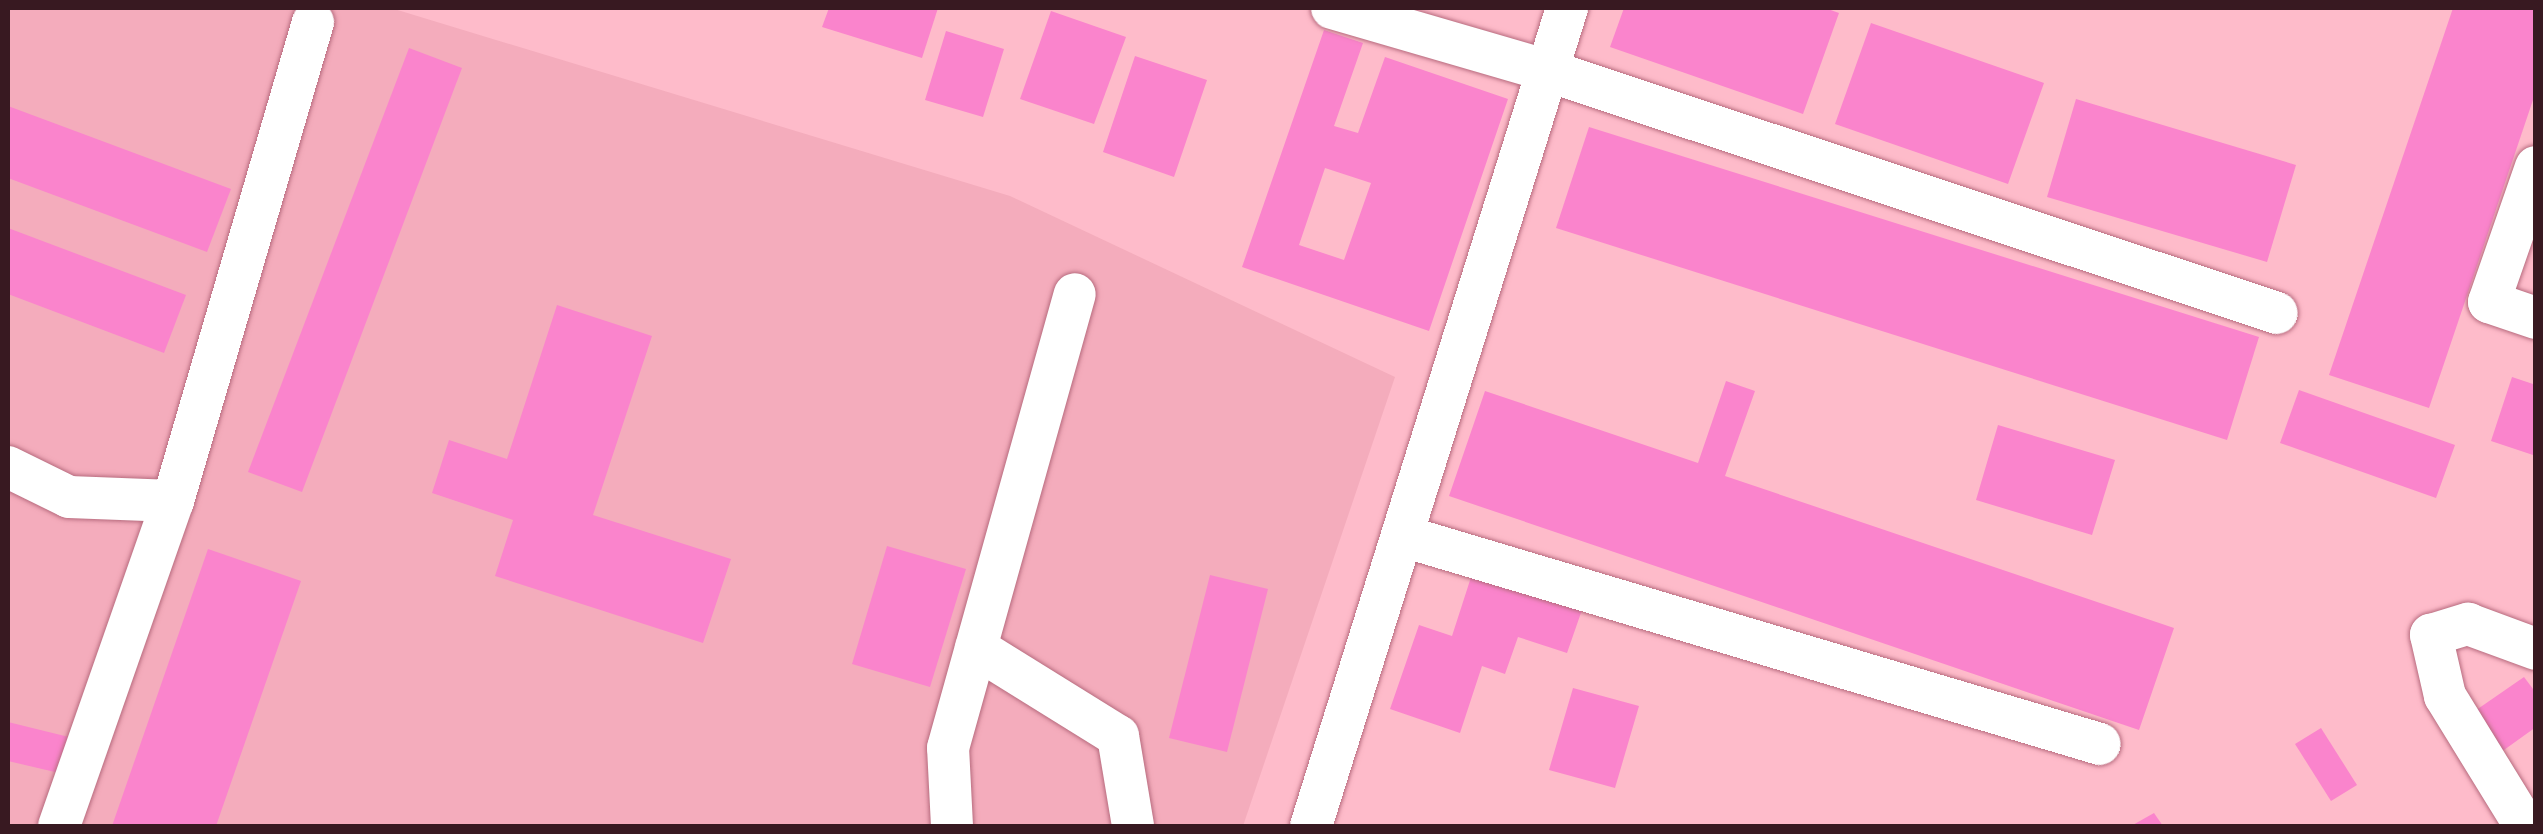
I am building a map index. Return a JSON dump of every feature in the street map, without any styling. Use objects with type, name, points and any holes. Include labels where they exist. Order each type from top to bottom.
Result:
[{"type":"street","points":[[1332,8],[1546,70],[2277,313]]},
{"type":"street","points":[[1311,826],[1567,8]]},
{"type":"street","points":[[58,826],[173,501],[313,22]]},
{"type":"street","points":[[2536,167],[2489,302],[2536,318]]},
{"type":"street","points":[[952,826],[948,748],[1076,294]]},
{"type":"street","points":[[8,466],[69,497],[173,501]]},
{"type":"street","points":[[1403,536],[2100,744]]},
{"type":"street","points":[[2525,826],[2445,696],[2431,635],[2468,624],[2536,649]]},
{"type":"street","points":[[976,648],[1118,736],[1133,826]]},
{"type":"shaded area","points":[[8,8],[391,8],[1010,196],[1395,377],[1243,826],[8,826]]},
{"type":"building","points":[[829,8],[938,8],[922,58],[822,27]]},
{"type":"building","points":[[1624,8],[1825,8],[1839,13],[1803,114],[1610,47]]},
{"type":"building","points":[[2453,8],[2536,8],[2536,91],[2429,408],[2329,375]]},
{"type":"building","points":[[1051,11],[1126,37],[1094,124],[1020,99]]},
{"type":"building","points":[[1871,23],[2044,83],[2008,184],[1835,124]]},
{"type":"building","points":[[1324,30],[1363,43],[1334,126],[1358,133],[1385,57],[1508,99],[1429,331],[1242,267]],"holes":[[[1325,168],[1371,183],[1344,260],[1299,245]]]},
{"type":"building","points":[[946,31],[1004,49],[983,117],[925,100]]},
{"type":"building","points":[[409,48],[462,68],[302,492],[248,472]]},
{"type":"building","points":[[1135,56],[1207,80],[1174,177],[1103,152]]},
{"type":"building","points":[[2076,99],[2296,165],[2267,262],[2047,197]]},
{"type":"building","points":[[8,106],[231,189],[207,252],[8,178]]},
{"type":"building","points":[[1589,127],[2259,337],[2227,440],[1556,228]]},
{"type":"building","points":[[8,228],[186,295],[164,353],[8,294]]},
{"type":"building","points":[[557,305],[652,336],[593,515],[731,559],[703,643],[495,576],[513,520],[432,493],[449,440],[507,459]]},
{"type":"building","points":[[2512,377],[2536,385],[2536,456],[2491,441]]},
{"type":"building","points":[[1726,381],[1755,391],[1725,476],[2174,628],[2139,730],[1449,496],[1485,391],[1698,463]]},
{"type":"building","points":[[2299,390],[2455,445],[2436,498],[2280,443]]},
{"type":"building","points":[[1998,425],[2115,460],[2092,535],[1976,500]]},
{"type":"building","points":[[887,546],[966,569],[930,687],[852,664]]},
{"type":"building","points":[[208,549],[301,581],[216,826],[112,826]]},
{"type":"building","points":[[1473,571],[1583,607],[1567,653],[1518,637],[1505,674],[1482,666],[1460,733],[1390,709],[1419,625],[1452,636]]},
{"type":"building","points":[[1210,575],[1268,589],[1227,752],[1169,738]]},
{"type":"building","points":[[2524,677],[2536,693],[2536,727],[2497,755],[2469,715]]},
{"type":"building","points":[[1573,688],[1639,706],[1615,788],[1549,770]]},
{"type":"building","points":[[8,722],[81,740],[72,776],[8,761]]},
{"type":"building","points":[[2321,728],[2357,785],[2331,801],[2295,744]]},
{"type":"building","points":[[2154,813],[2163,826],[2131,826]]}]
